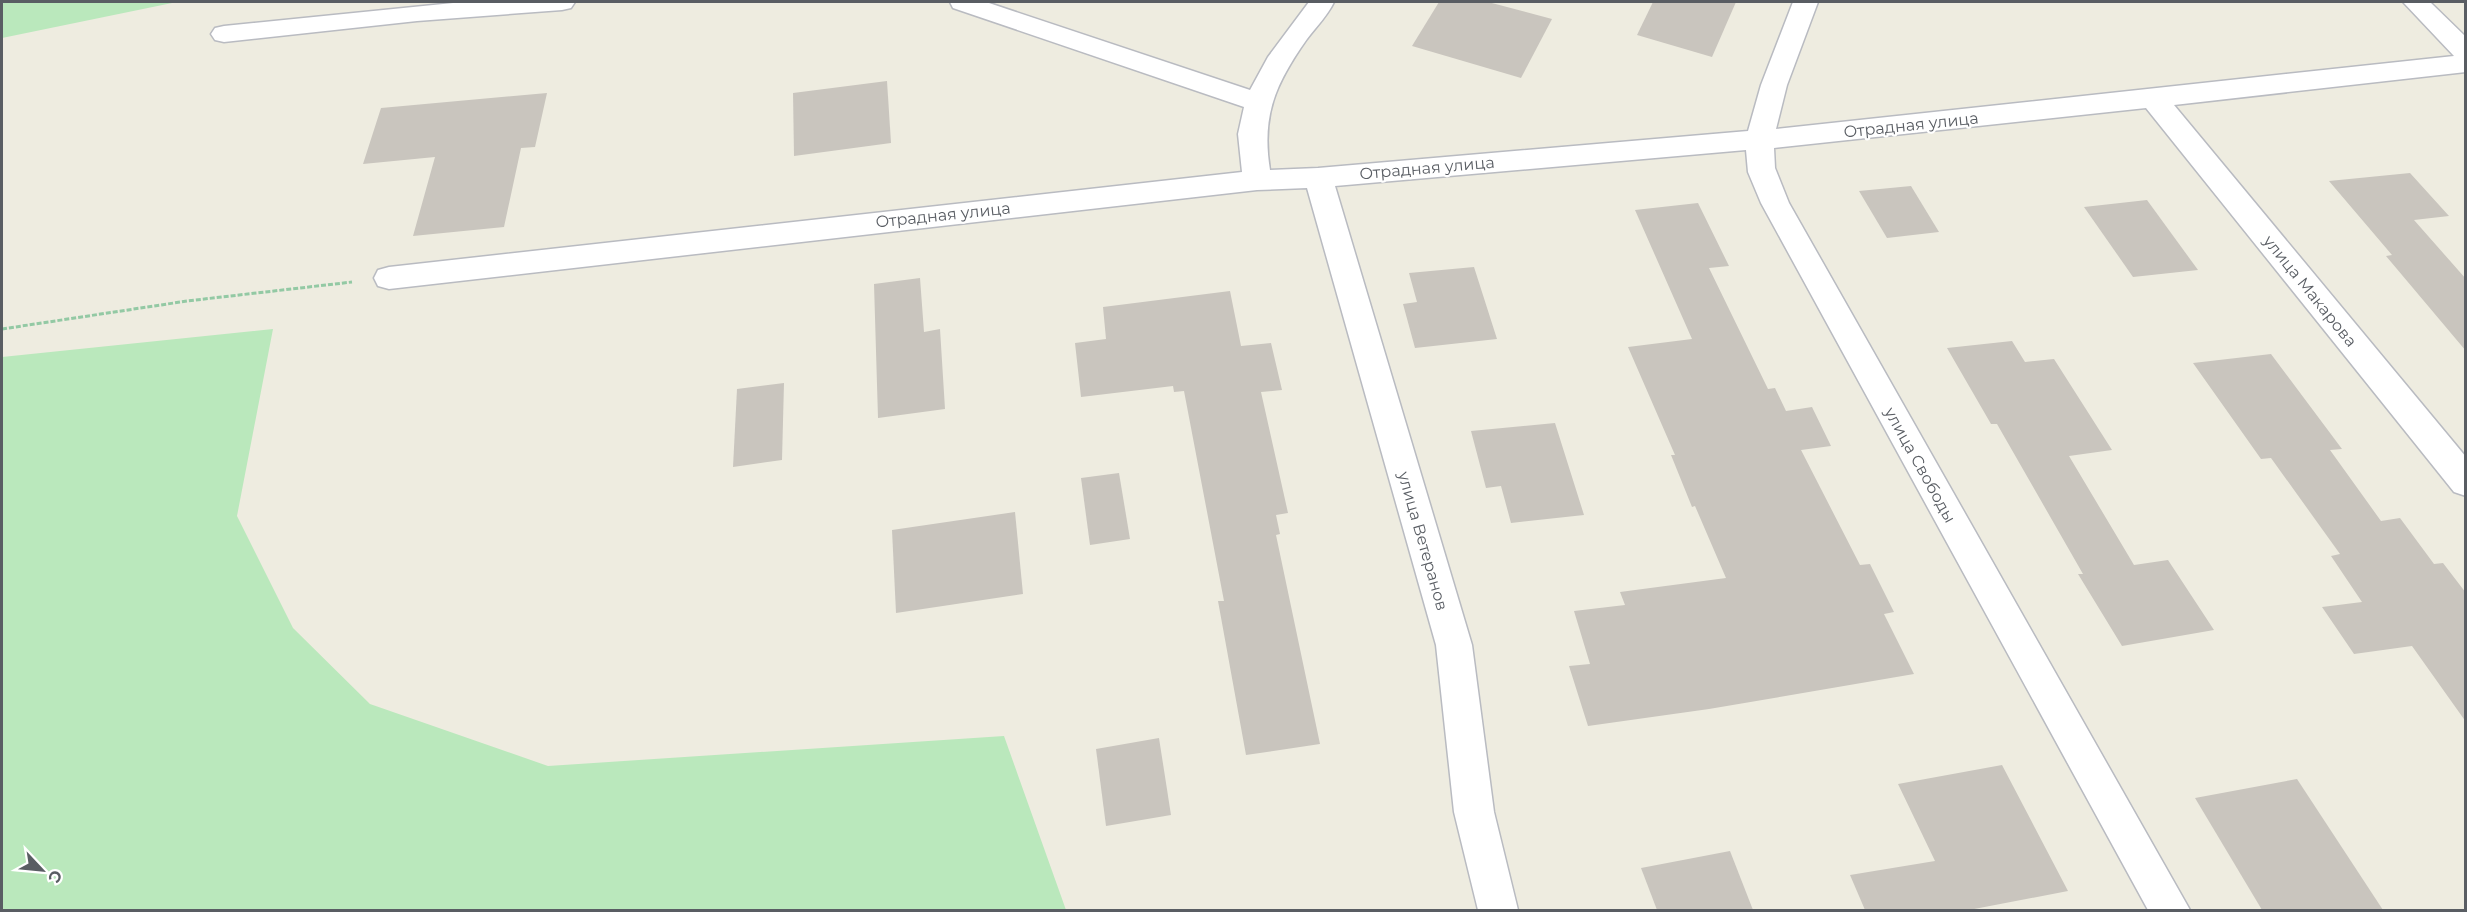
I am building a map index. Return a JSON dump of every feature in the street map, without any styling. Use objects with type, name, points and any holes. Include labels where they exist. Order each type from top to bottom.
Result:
[{"type":"street","points":[[224,34],[419,7],[562,2]]},
{"type":"street","points":[[962,2],[1258,102]]},
{"type":"street","points":[[1257,180],[1252,134],[1258,102],[1278,63],[1322,2]]},
{"type":"street","name":"улица Свободы","points":[[1805,2],[1760,139],[1761,168],[1774,203],[2170,910]]},
{"type":"street","points":[[2415,2],[2466,53]]},
{"type":"street","name":"Отрадная улица","points":[[389,278],[1257,180],[1318,178],[1760,139],[2154,99],[2466,63]]},
{"type":"street","name":"улица Макарова","points":[[2154,99],[2466,482]]},
{"type":"street","name":"улица Ветеранов","points":[[1318,178],[1454,645],[1474,812],[1498,910]]},
{"type":"path","points":[[2,329],[187,301],[389,278]]},
{"type":"green space","points":[[2,2],[177,2],[2,38]]},
{"type":"green space","points":[[273,329],[237,516],[293,628],[370,704],[548,766],[1004,736],[1066,910],[2,910],[2,357]]},
{"type":"building","points":[[1439,2],[1488,2],[1552,19],[1521,78],[1412,46]]},
{"type":"building","points":[[1653,2],[1736,2],[1712,57],[1637,35]]},
{"type":"building","points":[[887,81],[891,143],[794,156],[793,93]]},
{"type":"building","points":[[547,93],[535,147],[521,148],[504,227],[413,236],[435,157],[363,164],[381,108]]},
{"type":"building","points":[[2410,173],[2449,216],[2414,220],[2466,279],[2466,351],[2386,256],[2392,255],[2329,181]]},
{"type":"building","points":[[1911,186],[1939,232],[1887,238],[1859,191]]},
{"type":"building","points":[[2147,200],[2198,270],[2133,277],[2084,207]]},
{"type":"building","points":[[1698,203],[1729,266],[1709,268],[1768,389],[1775,388],[1786,411],[1812,407],[1831,446],[1801,450],[1860,565],[1870,564],[1894,612],[1884,614],[1914,674],[1709,709],[1588,726],[1569,666],[1590,664],[1574,611],[1625,605],[1620,592],[1726,578],[1695,506],[1692,507],[1671,455],[1675,455],[1628,347],[1692,339],[1635,210]]},
{"type":"building","points":[[1474,267],[1497,339],[1415,348],[1403,304],[1417,302],[1409,273]]},
{"type":"building","points":[[920,278],[924,332],[940,329],[945,409],[878,418],[874,284]]},
{"type":"building","points":[[1230,291],[1241,346],[1271,343],[1282,390],[1261,392],[1288,513],[1276,515],[1280,534],[1276,535],[1320,744],[1246,755],[1218,601],[1224,601],[1184,391],[1174,392],[1173,386],[1081,397],[1075,343],[1106,339],[1103,307]]},
{"type":"building","points":[[2012,341],[2025,362],[2054,359],[2112,450],[2069,456],[2134,565],[2168,560],[2214,630],[2122,646],[2078,574],[2083,574],[1997,424],[1991,424],[1947,348]]},
{"type":"building","points":[[2271,354],[2342,449],[2330,450],[2381,521],[2400,518],[2434,564],[2443,563],[2466,593],[2466,722],[2412,646],[2354,654],[2322,607],[2362,602],[2331,556],[2340,554],[2271,458],[2261,459],[2193,363]]},
{"type":"building","points":[[784,383],[782,460],[733,467],[737,389]]},
{"type":"building","points":[[1555,423],[1584,515],[1511,523],[1501,486],[1486,488],[1471,431]]},
{"type":"building","points":[[1119,473],[1130,539],[1090,545],[1081,478]]},
{"type":"building","points":[[1015,512],[1023,594],[896,613],[892,530]]},
{"type":"building","points":[[1159,738],[1171,815],[1106,826],[1096,749]]},
{"type":"building","points":[[2002,765],[2068,891],[1969,910],[1865,910],[1850,875],[1935,861],[1898,784]]},
{"type":"building","points":[[2297,779],[2383,910],[2262,910],[2195,798]]},
{"type":"building","points":[[1730,851],[1753,910],[1657,910],[1641,868]]}]
